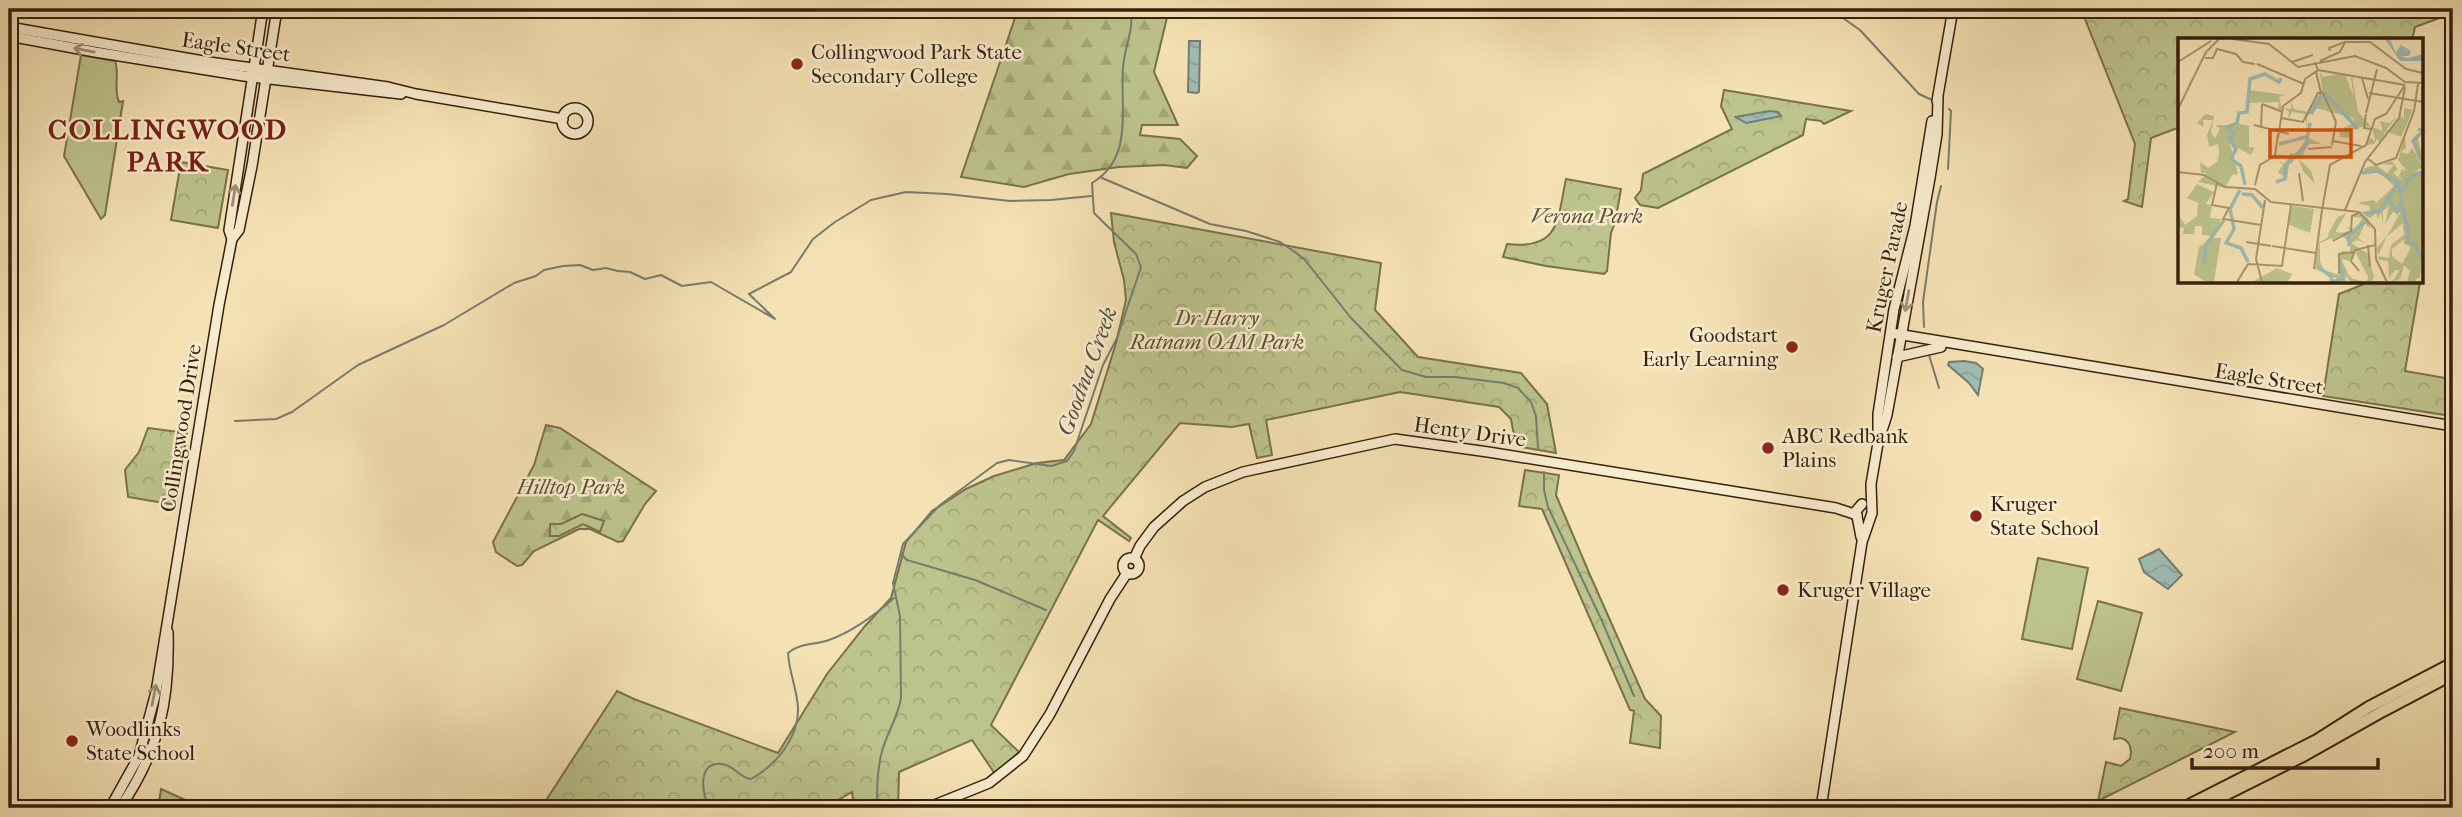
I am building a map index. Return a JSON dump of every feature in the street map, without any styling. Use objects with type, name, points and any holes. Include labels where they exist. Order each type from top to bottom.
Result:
[{"type":"main road","points":[[2183,808],[2310,744],[2369,707],[2453,663]]},
{"type":"main road","points":[[2199,808],[2305,755],[2453,674]]},
{"type":"street","name":"Collingwood Drive","points":[[232,239],[229,230],[263,9]]},
{"type":"street","name":"Collingwood Drive","points":[[110,808],[139,756],[156,692],[219,305],[232,239],[239,230],[277,9]]},
{"type":"street","name":"Kruger Parade","points":[[1878,443],[1878,414],[1930,178],[1937,134],[1938,98],[1953,9]]},
{"type":"street","name":"Eagle Street","points":[[9,27],[253,73]]},
{"type":"street","name":"Eagle Street","points":[[9,36],[126,58],[267,74],[389,94],[416,94],[563,119]]},
{"type":"street","name":"Eagle Street","points":[[1895,337],[2021,360],[2078,365]]},
{"type":"street","name":"Eagle Street","points":[[1895,337],[2453,426]]},
{"type":"street","name":"Kruger Parade","points":[[1863,512],[1887,415],[1897,357],[1895,337]]},
{"type":"street","points":[[1897,357],[1941,347]]},
{"type":"street","name":"Henty Drive","points":[[927,808],[989,783],[1023,755],[1043,726],[1110,599],[1127,573],[1135,573],[1139,569],[1139,563],[1134,559],[1154,527],[1183,501],[1205,487],[1242,472],[1395,439],[1863,512]]},
{"type":"street","points":[[1821,808],[1862,542],[1863,512]]},
{"type":"street","name":"Collingwood Drive","points":[[120,808],[148,760],[158,733],[167,691],[168,624]]},
{"type":"green space","points":[[1018,9],[1169,9],[1154,72],[1178,125],[1142,125],[1140,135],[1180,139],[1197,156],[1187,168],[1164,165],[1119,167],[1069,174],[1024,187],[961,177]]},
{"type":"green space","points":[[2081,9],[2453,9],[2453,13],[2415,27],[2412,38],[2178,38],[2178,128],[2151,138],[2142,207],[2124,201],[2128,199],[2135,144]]},
{"type":"green space","points":[[81,55],[115,61],[117,97],[119,102],[123,101],[105,215],[101,219],[64,156]]},
{"type":"green space","points":[[1724,90],[1851,111],[1824,124],[1806,119],[1803,135],[1658,208],[1640,205],[1635,198],[1641,190],[1643,174],[1732,129],[1721,106]]},
{"type":"green space","points":[[181,162],[228,170],[218,228],[171,220]]},
{"type":"green space","name":"Verona Park","points":[[1566,179],[1621,189],[1611,233],[1607,271],[1604,274],[1503,257],[1507,244],[1524,245],[1537,242],[1553,230]]},
{"type":"green space","name":"Dr Harry Ratnam OAM Park","points":[[1111,213],[1381,263],[1375,310],[1418,357],[1521,373],[1547,404],[1556,453],[1516,446],[1511,419],[1499,407],[1400,392],[1266,420],[1272,455],[1257,458],[1249,424],[1232,427],[1180,423],[1103,516],[1131,538],[1129,541],[1098,520],[991,725],[1019,752],[995,774],[972,740],[899,772],[898,808],[854,808],[852,792],[824,808],[541,808],[617,691],[778,753],[827,674],[891,598],[906,542],[932,511],[966,489],[994,476],[1037,463],[1064,460],[1091,424],[1126,300]]},
{"type":"green space","points":[[2364,284],[2420,284],[2405,371],[2451,379],[2445,415],[2323,396],[2339,294]]},
{"type":"green space","name":"Hilltop Park","points":[[546,425],[560,428],[656,491],[623,541],[618,542],[590,529],[579,529],[534,551],[522,565],[517,566],[496,552],[493,542],[534,465]]},
{"type":"green space","points":[[148,428],[187,433],[176,505],[128,497],[125,470],[139,452]]},
{"type":"green space","points":[[1525,470],[1559,475],[1556,495],[1645,699],[1661,716],[1660,748],[1630,743],[1634,711],[1630,710],[1542,509],[1519,506]]},
{"type":"green space","points":[[582,514],[604,521],[600,532],[583,524],[559,536],[550,536],[550,524],[561,524]]},
{"type":"green space","points":[[2038,558],[2088,568],[2072,649],[2022,639]]},
{"type":"green space","points":[[2098,601],[2142,613],[2121,691],[2077,679]]},
{"type":"green space","points":[[2120,708],[2235,732],[2098,801],[2106,762],[2121,766],[2130,759],[2129,744],[2121,738],[2114,739]]},
{"type":"green space","points":[[161,789],[203,808],[158,808]]},
{"type":"water","points":[[1189,41],[1200,41],[1197,93],[1188,92]]},
{"type":"water","points":[[1778,112],[1781,116],[1746,123],[1736,117]]},
{"type":"water","points":[[1949,362],[1976,363],[1983,369],[1978,395],[1969,383],[1948,365]]},
{"type":"water","points":[[2159,549],[2182,575],[2168,589],[2144,572],[2139,559]]},
{"type":"waterway","name":"Goodna Creek","points":[[877,808],[880,758],[901,698],[900,616],[893,583],[903,544],[940,505],[997,463],[1009,460],[1051,466],[1067,461],[1074,451],[1103,365],[1117,338],[1141,267],[1136,254],[1094,213],[1092,183],[1105,173],[1119,146],[1123,116],[1123,68],[1131,24],[1130,9]]},
{"type":"waterway","points":[[1830,9],[1860,30],[1919,94],[1932,100]]},
{"type":"waterway","points":[[1948,169],[1949,109]]},
{"type":"waterway","points":[[1102,178],[1210,224],[1246,231],[1280,242],[1305,260],[1351,318],[1402,370],[1426,377],[1455,377],[1504,383],[1518,388],[1531,402],[1536,416],[1538,448]]},
{"type":"waterway","points":[[1924,327],[1923,302],[1941,186]]},
{"type":"waterway","points":[[235,421],[276,419],[292,412],[358,365],[444,325],[514,283],[536,276],[544,270],[580,265],[593,270],[606,268],[630,272],[645,279],[661,275],[682,286],[711,282],[775,319],[749,294],[791,272],[813,239],[871,200],[906,192],[1010,201],[1091,196]]},
{"type":"waterway","points":[[1929,355],[1939,388]]},
{"type":"waterway","points":[[1544,472],[1548,507],[1634,696]]},
{"type":"waterway","points":[[901,554],[907,560],[975,580],[1046,610]]},
{"type":"waterway","name":"Goodna Creek","points":[[710,808],[703,788],[708,768],[726,765],[751,779],[769,766],[790,740],[795,730],[798,708],[788,653],[797,647],[829,640],[847,632],[894,598]]},
{"type":"place","name":"Collingwood Park State Secondary College","points":[[797,64]]},
{"type":"place","name":"Goodstart Early Learning","points":[[1792,347]]},
{"type":"place","name":"ABC Redbank Plains","points":[[1768,448]]},
{"type":"place","name":"Kruger State School","points":[[1976,516]]},
{"type":"place","name":"Kruger Village","points":[[1783,590]]},
{"type":"place","name":"Woodlinks State School","points":[[72,741]]},
{"type":"district","name":"COLLINGWOOD PARK","points":[[168,145]]}]
